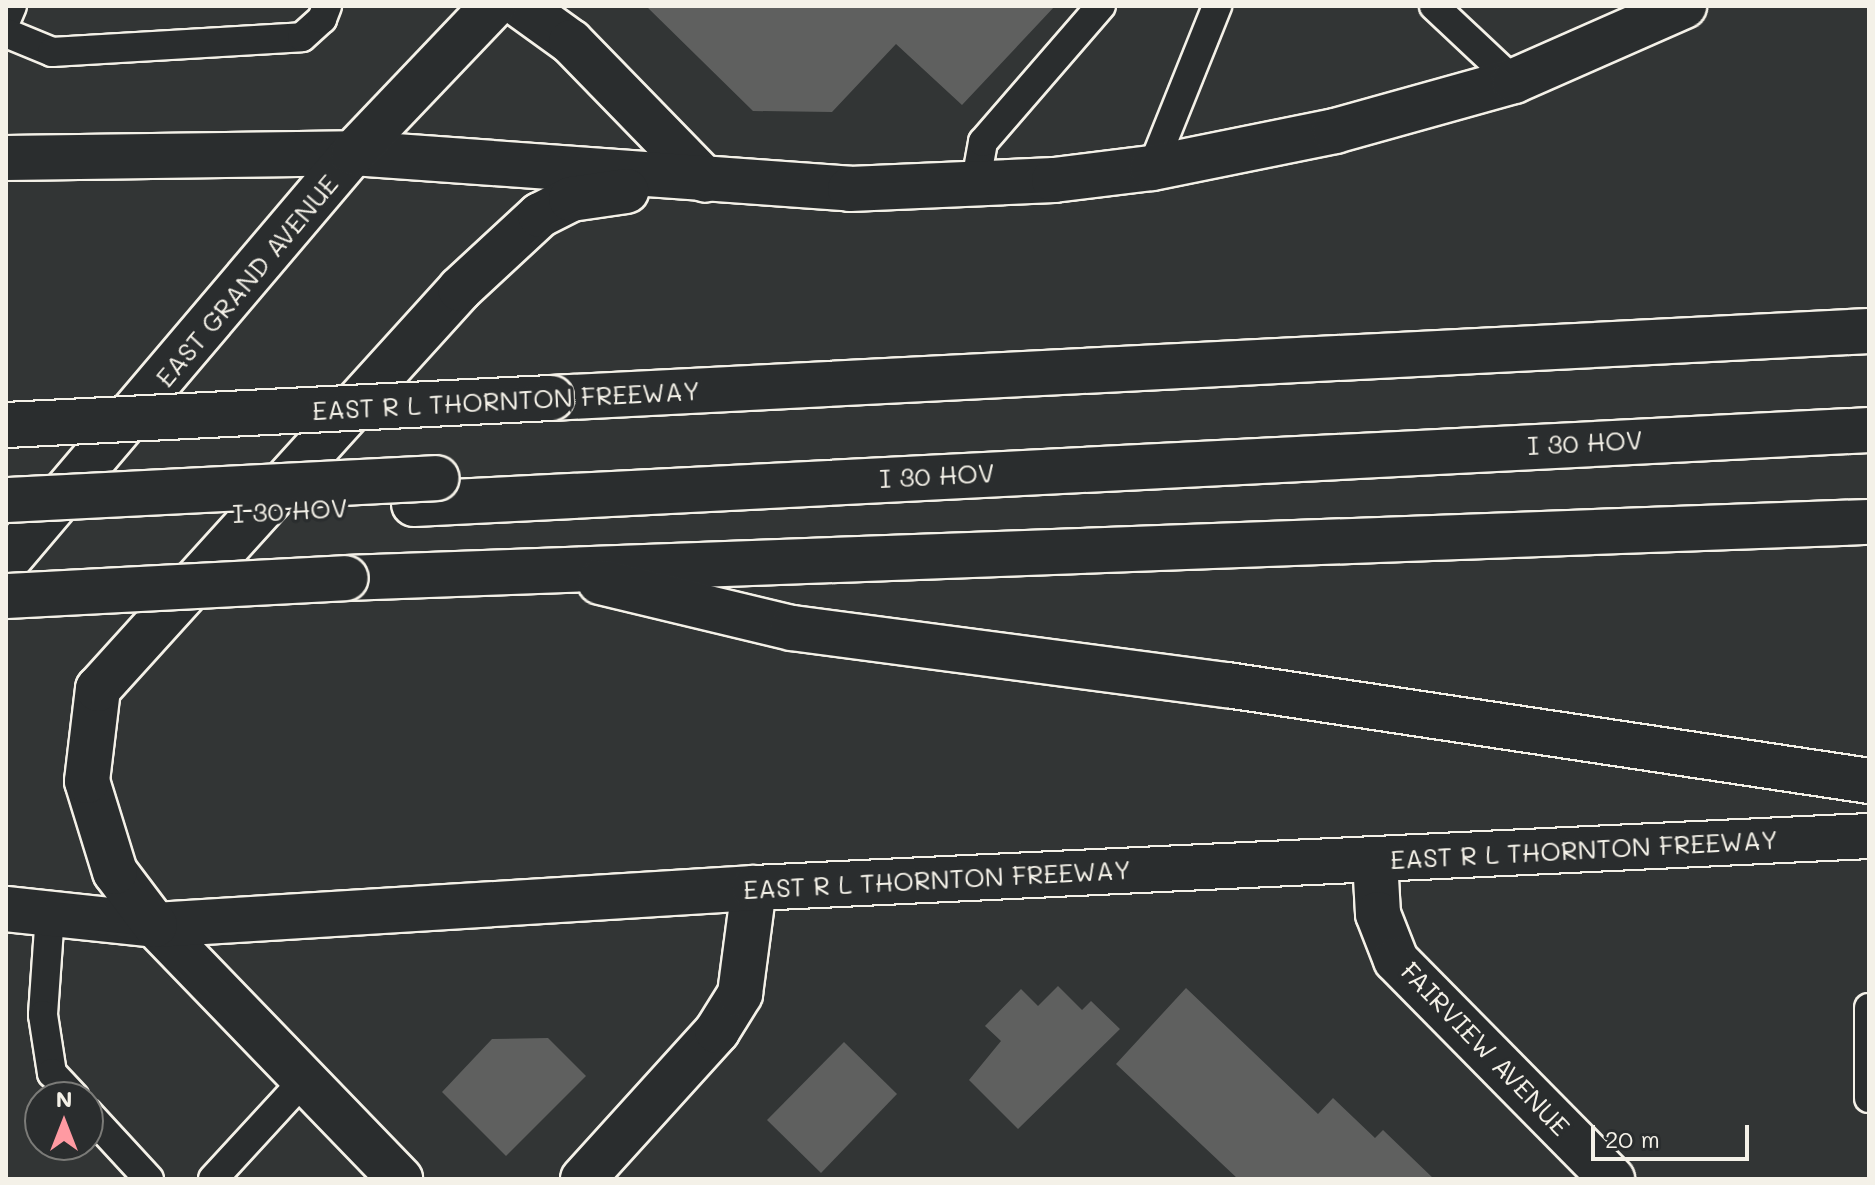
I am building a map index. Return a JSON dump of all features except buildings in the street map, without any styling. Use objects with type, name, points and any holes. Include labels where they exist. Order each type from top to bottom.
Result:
[{"type":"main road","name":"EAST GRAND AVENUE","points":[[6,562],[353,153],[493,6]]},
{"type":"main road","points":[[521,6],[571,42],[705,180]]},
{"type":"main road","points":[[6,158],[353,153],[850,189],[975,186],[1152,168],[1335,131],[1514,81],[1675,8]]},
{"type":"main road","points":[[400,1179],[155,925],[115,872],[87,781],[98,689],[460,289],[540,215],[571,199],[705,180]]},
{"type":"main road","name":"EAST R L THORNTON FREEWAY","points":[[6,425],[1869,331]]},
{"type":"main road","name":"I 30 HOV","points":[[6,526],[425,491],[1869,403]]},
{"type":"main road","name":"I 30 HOV","points":[[6,500],[425,491],[1869,430]]},
{"type":"main road","points":[[6,596],[547,569],[1869,522]]},
{"type":"main road","points":[[547,569],[792,628],[1227,685],[1869,781]]},
{"type":"main road","name":"EAST R L THORNTON FREEWAY","points":[[6,909],[155,925],[754,888],[1869,836]]},
{"type":"main road","name":"FAIRVIEW AVENUE","points":[[1375,860],[1378,914],[1396,960],[1612,1179]]},
{"type":"main road","points":[[583,1179],[717,1031],[740,994],[754,888]]},
{"type":"lane","points":[[6,20],[12,6]]},
{"type":"lane","points":[[6,33],[52,52],[302,37],[322,19],[327,6]]},
{"type":"lane","points":[[975,186],[983,142],[1101,6]]},
{"type":"lane","points":[[1152,168],[1217,6]]},
{"type":"lane","points":[[1434,6],[1514,81]]},
{"type":"lane","points":[[50,914],[43,1015],[52,1073],[59,1081]]},
{"type":"lane","points":[[1869,1008],[1869,1098]]},
{"type":"lane","points":[[213,1179],[304,1080]]},
{"type":"lane","points":[[104,1130],[149,1179]]}]
